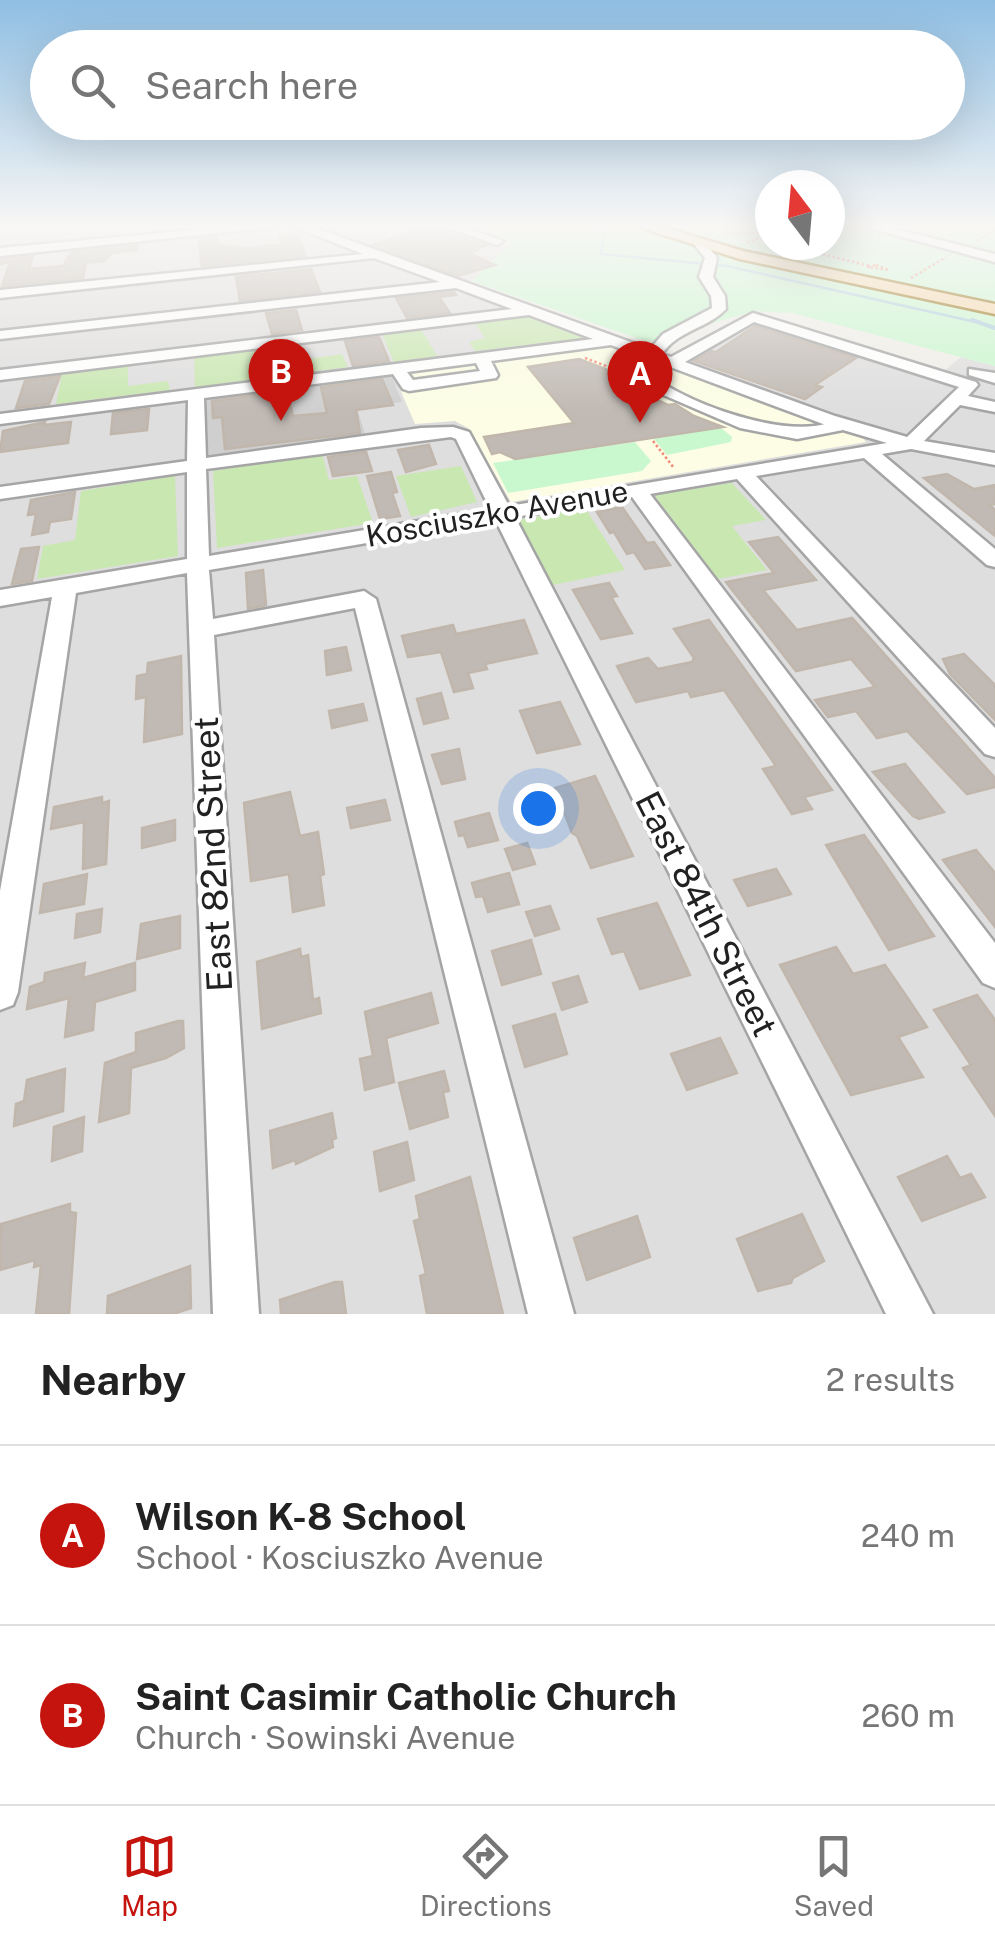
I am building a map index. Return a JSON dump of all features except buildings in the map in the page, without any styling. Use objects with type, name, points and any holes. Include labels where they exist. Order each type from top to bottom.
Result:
[{"type":"main road","points":[[903,288],[995,309]]},
{"type":"street","points":[[0,294],[56,288]]},
{"type":"street","points":[[0,336],[419,288]]},
{"type":"street","points":[[470,288],[612,340],[643,363],[674,362],[843,424],[911,444],[995,459]]},
{"type":"street","points":[[713,288],[718,308],[710,317],[668,334],[643,363],[643,379],[756,425],[790,434],[815,434],[843,424]]},
{"type":"street","points":[[0,375],[533,311]]},
{"type":"street","name":"East 82nd Street","points":[[178,315],[195,465],[236,1314]]},
{"type":"street","points":[[674,362],[753,317],[972,379],[995,378]]},
{"type":"street","points":[[0,419],[481,358],[534,356],[612,340]]},
{"type":"street","points":[[911,444],[972,379]]},
{"type":"street","points":[[956,399],[995,407]]},
{"type":"street","name":"East 84th Street","points":[[195,465],[420,433],[453,432],[464,436],[910,1314]]},
{"type":"street","name":"Kosciuszko Avenue","points":[[0,598],[911,444]]},
{"type":"street","points":[[867,451],[995,560]]},
{"type":"street","points":[[0,493],[195,465]]},
{"type":"street","points":[[741,472],[995,746]]},
{"type":"street","points":[[637,490],[995,971]]},
{"type":"street","points":[[0,992],[64,587]]},
{"type":"street","points":[[202,629],[364,599],[551,1314]]},
{"type":"path","points":[[584,357],[643,363]]},
{"type":"path","points":[[653,441],[677,472]]},
{"type":"shaded area","points":[[0,288],[473,288],[673,362],[753,317],[939,375],[961,357],[995,366],[995,1314],[0,1314]]},
{"type":"shaded area","points":[[607,344],[861,436],[866,442],[511,502],[468,428],[455,421],[415,424],[393,373]]},
{"type":"shaded area","points":[[391,374],[402,402],[357,408],[365,434],[203,456],[201,398]]},
{"type":"green space","points":[[493,288],[995,288],[995,366],[792,313],[754,311],[648,342]]},
{"type":"green space","points":[[528,316],[585,338],[475,351],[469,342],[485,338],[475,323]]},
{"type":"green space","points":[[421,329],[437,356],[394,362],[382,334]]},
{"type":"green space","points":[[298,344],[302,360],[342,354],[348,367],[195,387],[194,357]]},
{"type":"green space","points":[[128,365],[128,386],[168,381],[170,390],[56,404],[62,373]]},
{"type":"green space","points":[[720,427],[732,437],[731,442],[667,455],[654,439]]},
{"type":"green space","points":[[635,442],[651,461],[642,471],[508,493],[493,463]]},
{"type":"green space","points":[[322,454],[329,480],[357,476],[373,523],[217,548],[213,471]]},
{"type":"green space","points":[[461,466],[477,502],[411,517],[396,476]]},
{"type":"green space","points":[[175,476],[178,556],[37,579],[43,546],[75,540],[81,491]]},
{"type":"green space","points":[[732,483],[766,520],[732,526],[767,570],[718,579],[654,495]]},
{"type":"green space","points":[[585,508],[625,570],[553,585],[518,520]]},
{"type":"waterway","points":[[826,288],[980,323]]},
{"type":"waterway","points":[[972,320],[995,328]]},
{"type":"place","name":"Saint Casimir Catholic Church","points":[[281,421]]},
{"type":"place","name":"Wilson K-8 School","points":[[640,423]]}]
